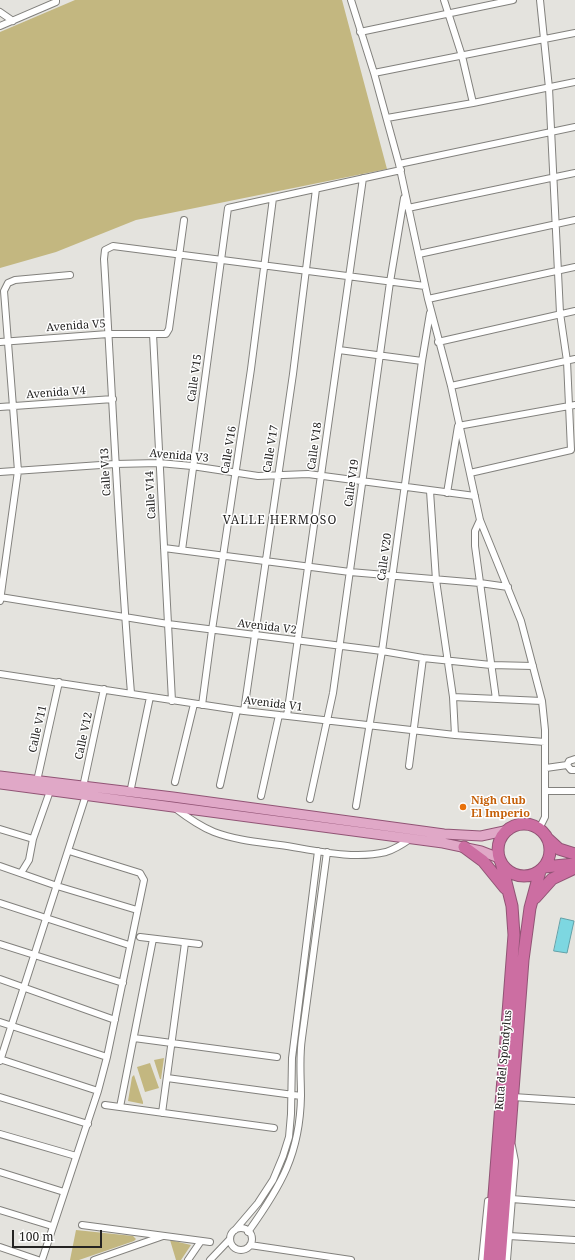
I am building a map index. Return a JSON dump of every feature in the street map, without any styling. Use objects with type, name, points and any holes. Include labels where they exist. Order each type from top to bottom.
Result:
[{"type":"highway","points":[[575,854],[559,849],[539,829],[533,826],[520,825],[509,830],[499,842],[500,860],[505,868],[518,876],[526,876],[542,869],[575,864]]},
{"type":"highway","points":[[542,869],[550,853],[547,838]]},
{"type":"highway","points":[[464,847],[491,869],[509,893]]},
{"type":"highway","name":"Ruta del Spóndylus","points":[[500,860],[514,919],[512,1098],[500,1260]]},
{"type":"highway","points":[[532,902],[552,879],[575,868]]},
{"type":"highway","name":"Ruta del Spóndylus","points":[[489,1260],[498,1135],[512,1028],[532,902],[542,869]]},
{"type":"highway","points":[[498,1135],[510,1135]]},
{"type":"main road","points":[[0,776],[37,781],[174,807],[464,847],[500,860]]},
{"type":"main road","points":[[0,784],[50,791],[84,791],[173,796],[455,836],[488,835],[509,830]]},
{"type":"street","points":[[0,26],[56,2],[56,0]]},
{"type":"street","points":[[350,0],[374,73],[400,167],[425,286],[438,342],[451,386],[458,426],[480,520],[521,620],[542,701],[546,768],[545,818],[539,829]]},
{"type":"street","points":[[444,0],[462,56],[473,103]]},
{"type":"street","points":[[360,32],[513,0]]},
{"type":"street","points":[[470,473],[573,450],[572,406],[560,313],[549,88],[540,0]]},
{"type":"street","points":[[0,12],[13,21]]},
{"type":"street","points":[[374,73],[575,33]]},
{"type":"street","points":[[387,118],[473,103],[575,82]]},
{"type":"street","points":[[273,198],[363,178],[400,167],[575,128]]},
{"type":"street","points":[[408,208],[575,173]]},
{"type":"street","name":"Calle V18","points":[[287,716],[363,178]]},
{"type":"street","name":"Calle V17","points":[[244,711],[306,271],[316,189]]},
{"type":"street","name":"Calle V19","points":[[310,799],[327,720],[340,645],[390,282],[405,193]]},
{"type":"street","name":"Calle V15","points":[[182,550],[192,466],[222,261],[228,208],[273,198]]},
{"type":"street","name":"Calle V16","points":[[202,705],[251,369],[273,198]]},
{"type":"street","points":[[153,334],[166,334],[169,329],[184,220]]},
{"type":"street","points":[[419,254],[575,220]]},
{"type":"street","name":"Calle V13","points":[[131,693],[115,464],[104,259],[105,250],[113,246],[179,255]]},
{"type":"street","points":[[179,255],[425,286]]},
{"type":"street","points":[[428,299],[575,267]]},
{"type":"street","points":[[0,601],[18,471],[4,291],[8,283],[15,280],[70,275]]},
{"type":"street","name":"Calle V20","points":[[356,806],[371,725],[422,361],[431,309]]},
{"type":"street","points":[[438,342],[575,310]]},
{"type":"street","name":"Avenida V5","points":[[0,342],[108,334],[153,334]]},
{"type":"street","name":"Calle V14","points":[[153,334],[172,700]]},
{"type":"street","points":[[339,350],[422,361]]},
{"type":"street","points":[[451,386],[575,359]]},
{"type":"street","name":"Avenida V4","points":[[0,407],[112,399]]},
{"type":"street","points":[[458,426],[572,406]]},
{"type":"street","points":[[447,493],[458,426]]},
{"type":"street","name":"Avenida V3","points":[[0,472],[115,464],[159,463],[192,466],[258,476],[297,474],[321,475],[475,496]]},
{"type":"street","points":[[430,491],[436,580],[453,697],[455,735]]},
{"type":"street","points":[[480,520],[475,531],[480,583],[496,699]]},
{"type":"street","points":[[164,548],[392,577],[480,583],[508,587]]},
{"type":"street","name":"Avenida V2","points":[[0,597],[168,624],[382,650],[423,658],[491,665],[533,666]]},
{"type":"street","points":[[409,766],[423,658]]},
{"type":"street","name":"Avenida V1","points":[[0,674],[244,711],[455,735],[545,742]]},
{"type":"street","name":"Calle V11","points":[[37,781],[59,682]]},
{"type":"street","name":"Calle V12","points":[[0,1060],[69,851],[84,791],[104,689]]},
{"type":"street","points":[[130,793],[150,697]]},
{"type":"street","points":[[453,697],[542,701]]},
{"type":"street","points":[[175,782],[194,704]]},
{"type":"street","points":[[220,784],[237,710]]},
{"type":"street","points":[[262,796],[279,715]]},
{"type":"street","points":[[567,765],[569,760],[575,759]]},
{"type":"street","points":[[546,768],[567,765]]},
{"type":"street","points":[[567,765],[571,770],[575,770]]},
{"type":"street","points":[[21,872],[29,860],[33,839],[50,791]]},
{"type":"street","points":[[545,791],[575,791]]},
{"type":"street","points":[[174,807],[194,823],[214,832],[235,838],[318,851],[373,854],[387,852],[401,846],[410,839]]},
{"type":"street","points":[[0,829],[33,839]]},
{"type":"street","points":[[42,1260],[52,1226],[98,1091],[115,1020],[129,945],[144,880],[140,873],[69,851]]},
{"type":"street","points":[[210,1260],[230,1239],[235,1230],[258,1202],[277,1172],[288,1137],[292,1094],[292,1052],[318,851]]},
{"type":"street","points":[[248,1232],[275,1194],[290,1162],[297,1136],[301,1096],[301,1041],[327,852]]},
{"type":"street","points":[[0,866],[21,872],[57,886],[137,910]]},
{"type":"street","points":[[0,903],[129,945]]},
{"type":"street","points":[[140,937],[199,944]]},
{"type":"street","points":[[120,1107],[153,939]]},
{"type":"street","points":[[162,1113],[185,942]]},
{"type":"street","points":[[0,944],[123,983]]},
{"type":"street","points":[[0,979],[115,1020]]},
{"type":"street","points":[[0,1022],[107,1056]]},
{"type":"street","points":[[134,1038],[277,1057]]},
{"type":"street","points":[[0,1060],[98,1091]]},
{"type":"street","points":[[167,1078],[301,1096]]},
{"type":"street","points":[[0,1097],[88,1124]]},
{"type":"street","points":[[512,1098],[575,1101]]},
{"type":"street","points":[[105,1105],[274,1128]]},
{"type":"street","points":[[0,1134],[76,1156]]},
{"type":"street","points":[[482,1260],[490,1181],[498,1135]]},
{"type":"street","points":[[507,1260],[515,1161],[510,1135]]},
{"type":"street","points":[[0,1172],[64,1192]]},
{"type":"street","points":[[512,1199],[575,1204]]},
{"type":"street","points":[[0,1210],[52,1226]]},
{"type":"street","points":[[82,1225],[210,1242]]},
{"type":"street","points":[[230,1239],[232,1246],[238,1250],[245,1249],[250,1244],[252,1238],[248,1232],[242,1229],[235,1230]]},
{"type":"street","points":[[94,1260],[165,1235]]},
{"type":"street","points":[[509,1236],[575,1240]]},
{"type":"street","points":[[188,1260],[201,1241]]},
{"type":"street","points":[[250,1244],[351,1260]]},
{"type":"street","points":[[0,1247],[38,1260]]},
{"type":"shaded area","points":[[75,0],[342,0],[387,169],[136,220],[56,252],[0,268],[0,32]]},
{"type":"shaded area","points":[[164,1058],[161,1079],[160,1079],[154,1060]]},
{"type":"shaded area","points":[[150,1063],[159,1088],[145,1092],[137,1067]]},
{"type":"shaded area","points":[[134,1075],[143,1104],[128,1101],[132,1077]]},
{"type":"shaded area","points":[[76,1230],[133,1236],[136,1239],[79,1260],[70,1260]]},
{"type":"shaded area","points":[[170,1240],[191,1245],[181,1260],[176,1260]]},
{"type":"water","points":[[561,918],[574,921],[567,953],[554,951]]},
{"type":"place","name":"Nigh Club El Imperio","points":[[463,807]]},
{"type":"district","name":"VALLE HERMOSO","points":[[280,521]]}]
